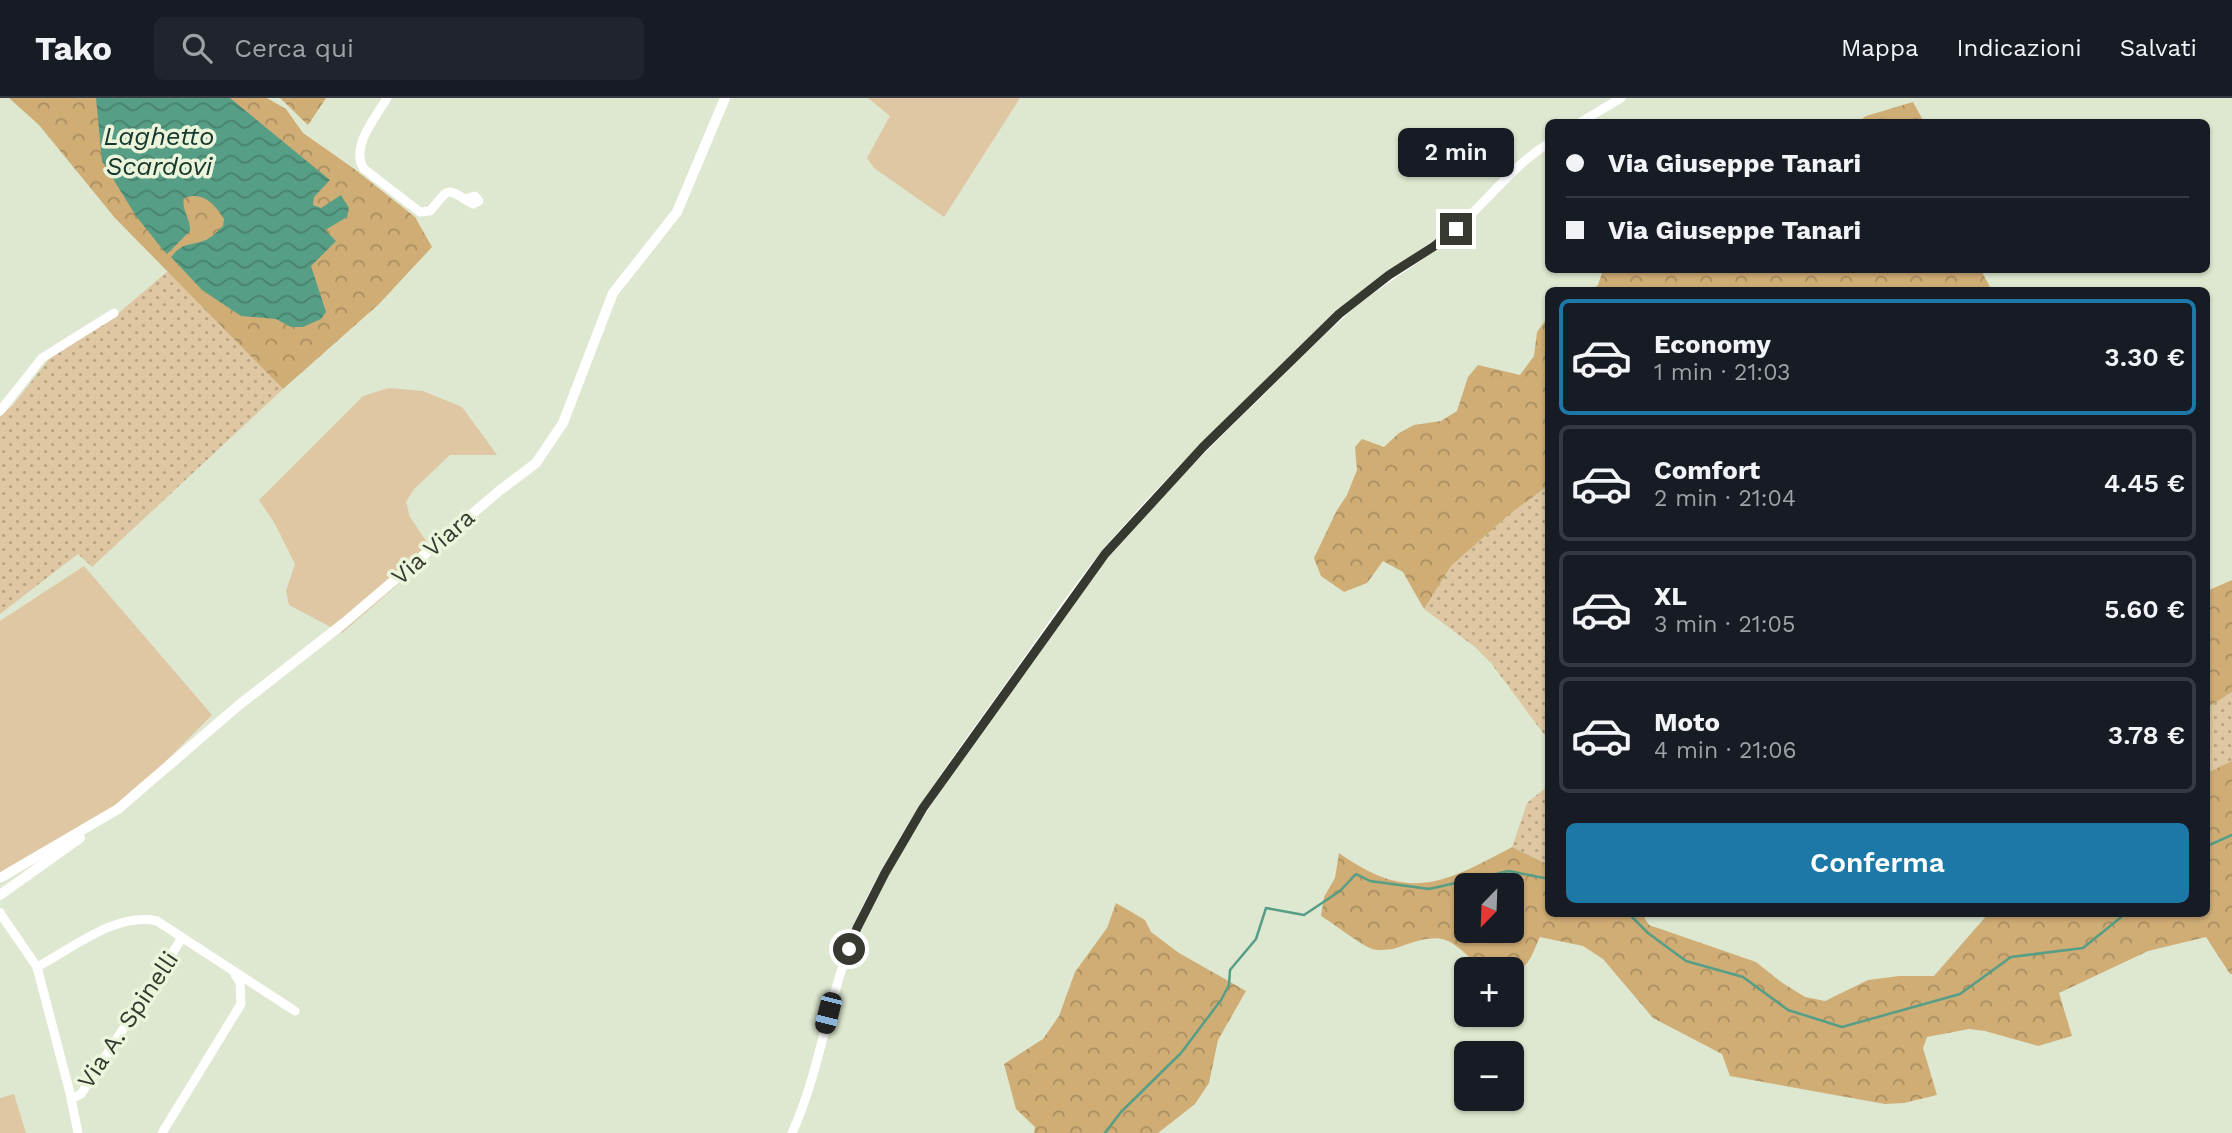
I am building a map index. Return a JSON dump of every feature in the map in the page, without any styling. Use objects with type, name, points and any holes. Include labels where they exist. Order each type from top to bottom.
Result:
[{"type":"main road","name":"Via Viara","points":[[0,878],[118,809],[239,705],[344,624],[499,491],[536,463],[563,423],[613,293],[677,212],[725,98]]},
{"type":"main road","points":[[0,895],[86,834],[88,827]]},
{"type":"street","points":[[387,98],[360,144],[360,161],[363,168],[420,212],[430,211],[442,194],[447,192],[454,192],[464,199]]},
{"type":"street","points":[[1586,119],[1621,98]]},
{"type":"street","points":[[792,1133],[810,1086],[841,970],[857,928],[885,873],[949,770],[1105,554],[1203,447],[1339,314],[1389,275],[1456,229],[1519,167],[1545,146]]},
{"type":"street","points":[[0,411],[42,358],[114,313]]},
{"type":"street","points":[[0,913],[37,967],[78,1133]]},
{"type":"street","points":[[37,967],[108,927],[125,920],[142,918],[157,921],[295,1011]]},
{"type":"street","name":"Via A. Spinelli","points":[[71,1099],[81,1094],[182,938]]},
{"type":"street","points":[[162,1133],[241,1004],[240,982],[232,970]]},
{"type":"shaded area","points":[[868,98],[1020,98],[944,217],[874,168],[867,158],[890,116]]},
{"type":"shaded area","points":[[168,271],[283,389],[92,567],[78,554],[0,614],[0,416],[13,405],[49,359],[114,317]]},
{"type":"shaded area","points":[[389,388],[423,391],[462,407],[497,455],[450,455],[414,489],[406,502],[410,517],[434,553],[342,633],[289,605],[286,591],[295,564],[275,524],[259,500],[363,396]]},
{"type":"shaded area","points":[[1545,488],[1545,736],[1491,663],[1475,647],[1424,609],[1451,566],[1511,513]]},
{"type":"shaded area","points":[[84,566],[212,715],[118,809],[10,871],[5,881],[0,884],[0,621]]},
{"type":"shaded area","points":[[2232,692],[2232,761],[2210,772],[2210,706]]},
{"type":"shaded area","points":[[1545,788],[1545,863],[1512,847],[1527,803]]},
{"type":"shaded area","points":[[14,1094],[26,1133],[0,1133],[0,1098]]},
{"type":"green space","points":[[9,98],[267,98],[286,109],[303,133],[415,217],[432,247],[379,304],[283,389],[115,218],[39,125]]},
{"type":"green space","points":[[280,98],[326,98],[308,125]]},
{"type":"green space","points":[[1913,102],[1922,119],[1862,119]]},
{"type":"green space","points":[[1602,273],[1983,273],[1990,287],[1596,287]]},
{"type":"green space","points":[[1545,321],[1545,488],[1511,513],[1451,566],[1424,609],[1403,572],[1383,561],[1367,583],[1344,592],[1321,576],[1314,558],[1347,495],[1357,470],[1355,447],[1362,439],[1384,447],[1399,433],[1414,425],[1441,421],[1457,411],[1468,377],[1478,365],[1520,375],[1534,356],[1537,332]]},
{"type":"green space","points":[[2232,580],[2232,692],[2210,706],[2210,590]]},
{"type":"green space","points":[[2232,761],[2232,974],[2206,937],[2148,951],[2059,993],[2072,1036],[2038,1046],[1969,1029],[1927,1037],[1923,1048],[1937,1095],[1904,1103],[1885,1104],[1730,1076],[1722,1054],[1653,1018],[1603,959],[1583,946],[1540,937],[1524,967],[1524,957],[1468,957],[1452,943],[1435,938],[1393,949],[1372,949],[1321,916],[1324,897],[1335,878],[1339,853],[1364,869],[1406,883],[1426,883],[1454,875],[1454,943],[1524,943],[1524,873],[1460,873],[1512,847],[1545,863],[1545,917],[1644,917],[1649,925],[1756,962],[1805,997],[1825,1001],[1868,980],[1899,976],[1934,976],[1985,917],[2210,917],[2210,772]]},
{"type":"green space","points":[[1116,903],[1145,920],[1151,932],[1179,953],[1246,991],[1218,1040],[1209,1083],[1195,1104],[1158,1133],[1034,1133],[1035,1127],[1016,1109],[1004,1064],[1043,1039],[1059,1016],[1075,972],[1107,928]]},
{"type":"water","name":"Laghetto Scardovi","points":[[96,98],[230,98],[330,180],[314,197],[313,205],[321,208],[341,195],[349,208],[347,217],[325,230],[336,241],[311,266],[326,312],[321,319],[303,327],[291,327],[276,319],[241,316],[202,290],[171,257],[183,246],[211,237],[223,226],[224,219],[216,208],[202,197],[184,198],[190,231],[167,254],[136,216],[102,161]]},
{"type":"waterway","points":[[2210,845],[2232,835]]},
{"type":"waterway","points":[[1105,1133],[1121,1112],[1181,1053],[1221,1000],[1229,985],[1230,970],[1256,939],[1266,908],[1304,915],[1340,891],[1356,874],[1370,881],[1429,889],[1509,871],[1545,878]]},
{"type":"waterway","points":[[1632,917],[1648,933],[1686,961],[1743,977],[1788,1010],[1842,1027],[1960,994],[2011,957],[2083,948],[2121,917]]},
{"type":"route","points":[[849,949],[885,873],[923,808],[1105,554],[1203,447],[1339,314],[1389,275],[1456,229]]}]
